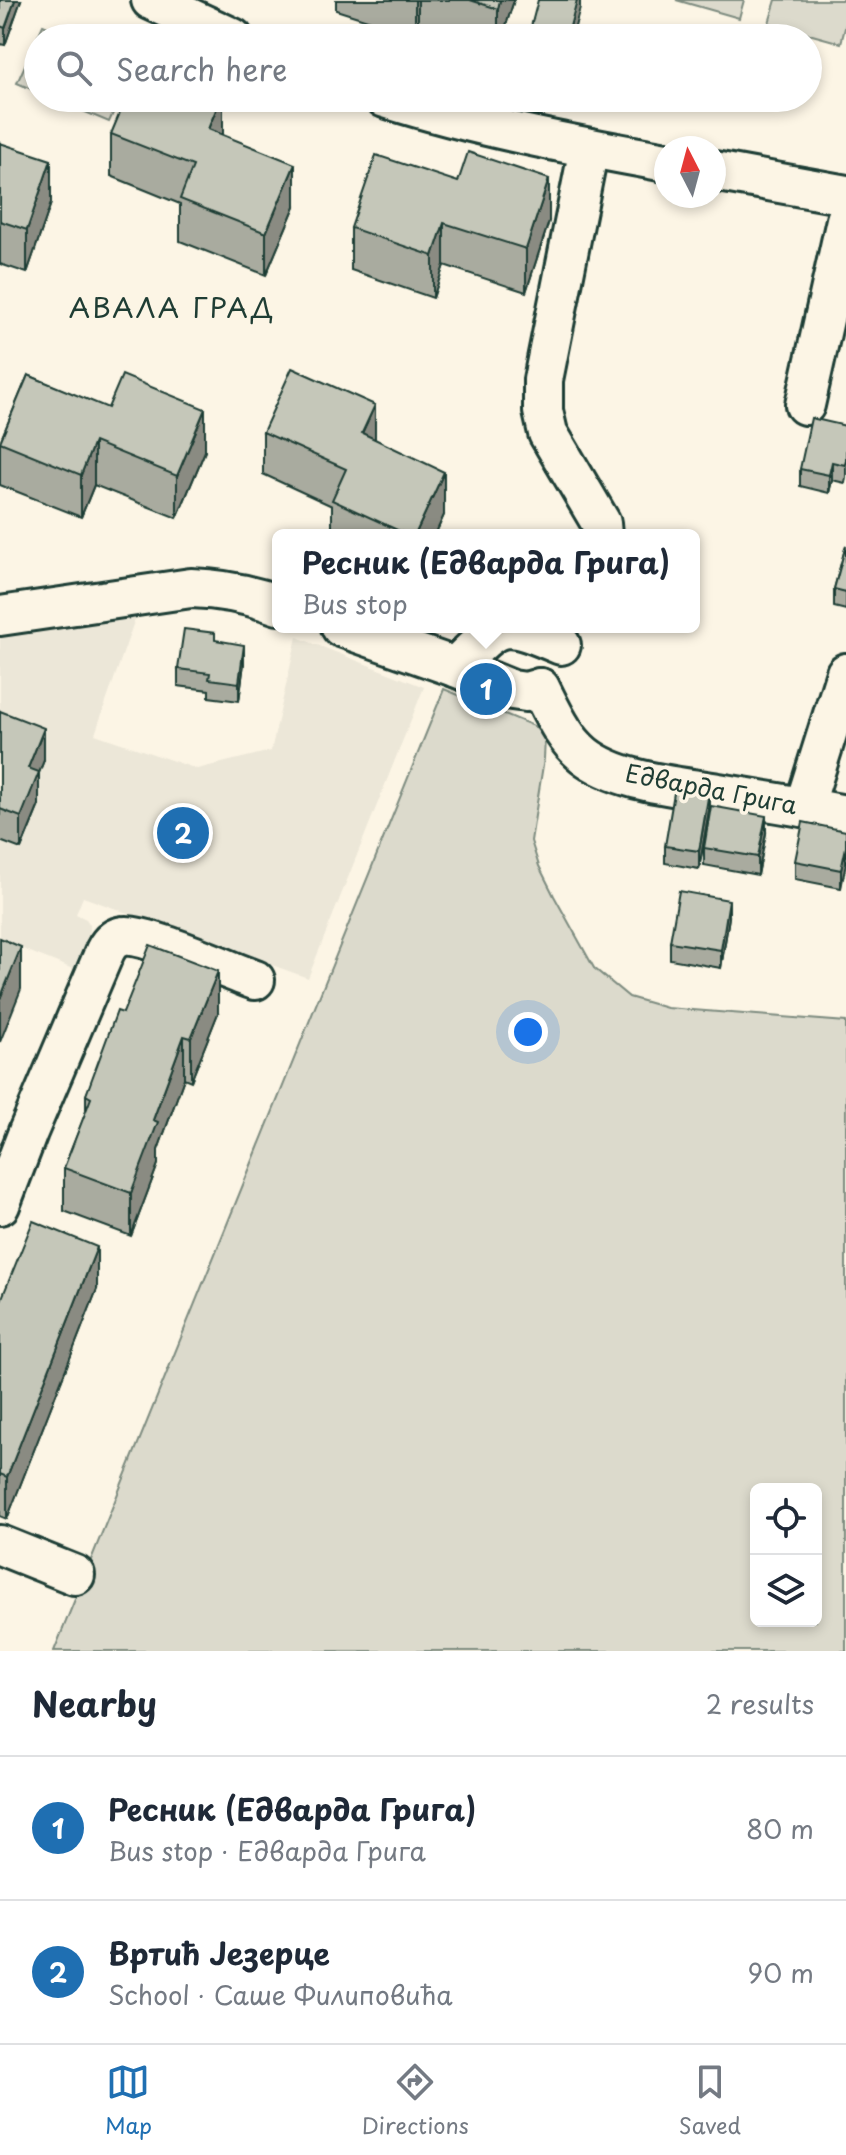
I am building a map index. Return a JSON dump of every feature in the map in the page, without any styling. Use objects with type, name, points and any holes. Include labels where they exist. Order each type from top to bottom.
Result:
[{"type":"street","points":[[151,0],[203,24]]},
{"type":"street","points":[[438,112],[589,148],[654,160]]},
{"type":"street","points":[[589,148],[543,380],[543,411],[548,433],[601,523],[602,529]]},
{"type":"street","points":[[726,173],[846,195]]},
{"type":"street","points":[[805,405],[846,220]]},
{"type":"street","points":[[0,616],[191,588],[222,589],[272,603]]},
{"type":"street","points":[[358,633],[519,692],[540,688],[547,680],[564,636]]},
{"type":"street","points":[[455,667],[492,633]]},
{"type":"street","points":[[804,807],[846,673]]},
{"type":"street","name":"Едварда Грига","points":[[540,688],[568,739],[601,766],[665,784],[846,815]]},
{"type":"street","points":[[0,1205],[14,1126],[112,941],[124,936],[144,938],[255,980]]},
{"type":"street","points":[[0,1545],[75,1575]]},
{"type":"shaded area","points":[[676,0],[744,0],[739,18]]},
{"type":"shaded area","points":[[776,0],[846,0],[846,24],[841,43],[822,38],[822,24],[769,23]]},
{"type":"shaded area","points":[[24,67],[24,86],[17,83]]},
{"type":"shaded area","points":[[85,112],[114,112],[109,122]]},
{"type":"shaded area","points":[[136,616],[95,734],[197,769],[271,751],[297,637],[424,687],[308,978],[83,897],[76,914],[86,919],[90,931],[73,969],[0,940],[0,637]]},
{"type":"shaded area","points":[[444,689],[534,726],[545,738],[531,841],[539,866],[594,968],[629,997],[667,1008],[846,1022],[846,1651],[54,1651]]},
{"type":"building","points":[[0,0],[15,0],[5,28],[0,26]]},
{"type":"building","points":[[470,0],[500,0],[498,9]]},
{"type":"building","points":[[538,0],[577,0],[571,24],[532,24]]},
{"type":"building","points":[[120,112],[215,112],[208,129],[295,164],[266,233],[180,199],[193,166],[111,134]]},
{"type":"building","points":[[0,143],[51,160],[27,230],[0,221]]},
{"type":"building","points":[[468,152],[549,179],[526,249],[444,223],[433,256],[351,228],[376,155],[458,182]]},
{"type":"building","points":[[292,368],[375,405],[362,433],[444,472],[418,529],[395,529],[332,500],[346,469],[263,432]]},
{"type":"building","points":[[28,375],[108,408],[122,375],[205,409],[177,476],[94,442],[81,475],[0,442]]},
{"type":"building","points":[[811,418],[846,426],[845,465],[832,462],[829,475],[800,469]]},
{"type":"building","points":[[846,545],[846,592],[834,589]]},
{"type":"building","points":[[184,629],[215,633],[215,640],[244,645],[239,683],[209,679],[210,673],[178,669]]},
{"type":"building","points":[[0,711],[44,728],[28,768],[39,772],[21,817],[0,809]]},
{"type":"building","points":[[675,787],[709,792],[699,851],[665,846]]},
{"type":"building","points":[[711,806],[766,816],[758,857],[704,848]]},
{"type":"building","points":[[803,822],[846,831],[841,870],[795,861]]},
{"type":"building","points":[[679,891],[729,900],[721,950],[670,942]]},
{"type":"building","points":[[0,938],[21,947],[0,999]]},
{"type":"building","points":[[150,945],[218,971],[191,1038],[184,1036],[153,1120],[158,1122],[131,1193],[64,1168],[91,1098],[86,1095],[117,1011],[123,1013]]},
{"type":"building","points":[[33,1221],[97,1247],[7,1477],[0,1474],[0,1303]]},
{"type":"place","name":"Ресник (Едварда Грига)","points":[[486,689]]},
{"type":"place","name":"Вртић Језерце","points":[[183,833]]},
{"type":"district","name":"АВАЛА ГРАД","points":[[172,308]]}]
